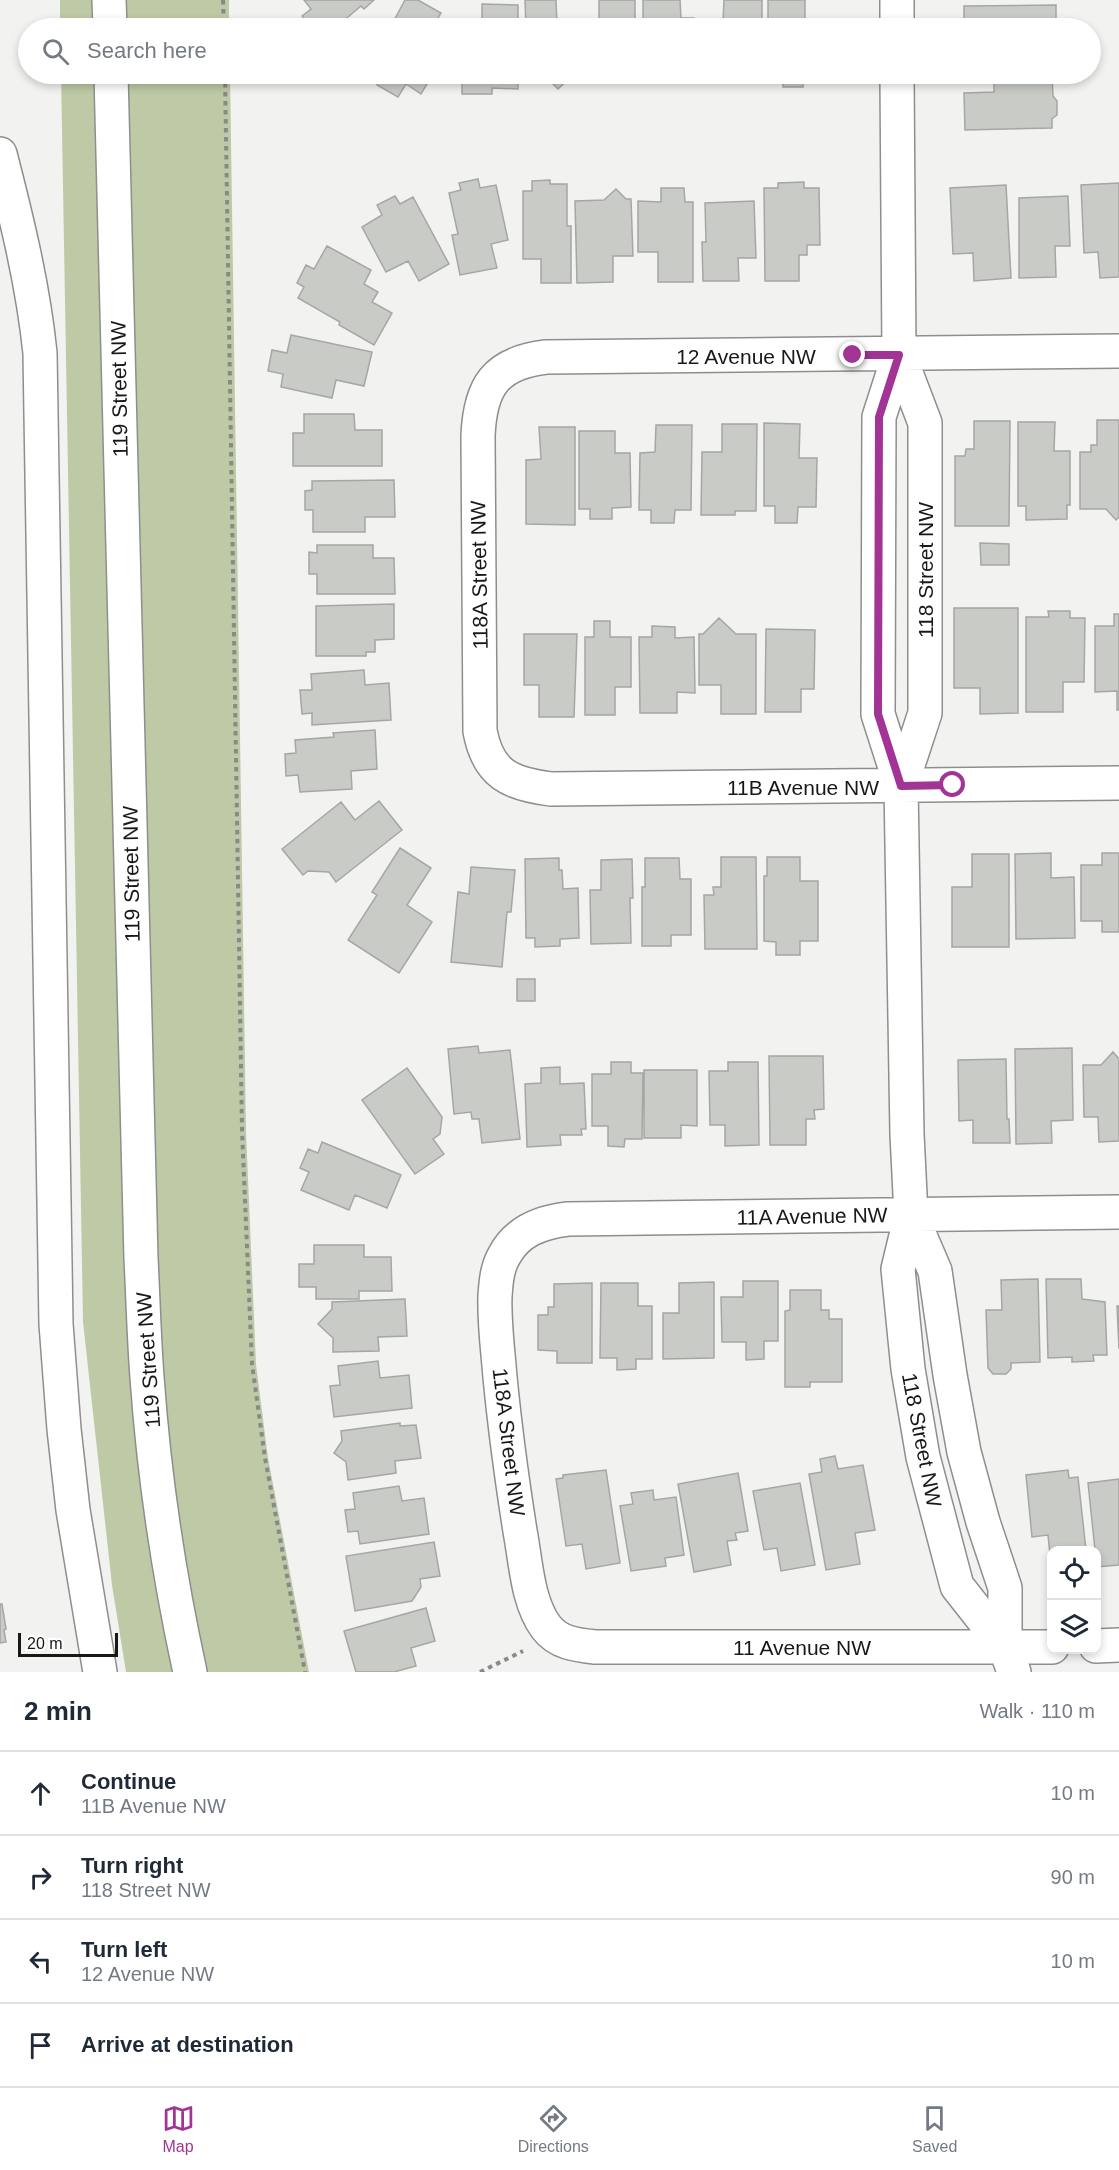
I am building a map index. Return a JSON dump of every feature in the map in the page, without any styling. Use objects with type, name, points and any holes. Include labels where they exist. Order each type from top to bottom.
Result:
[{"type":"street","points":[[109,0],[110,18]]},
{"type":"street","points":[[897,0],[897,18]]},
{"type":"street","name":"119 Street NW","points":[[111,84],[141,1258],[147,1378],[158,1479],[190,1672]]},
{"type":"street","name":"118 Street NW","points":[[897,84],[899,355],[879,417],[878,714],[901,786],[907,1122],[911,1215],[898,1269],[908,1369],[923,1457],[957,1586],[1010,1659]]},
{"type":"street","points":[[0,154],[32,287],[40,353],[56,1324],[73,1510],[100,1672]]},
{"type":"street","name":"12 Avenue NW","points":[[489,384],[515,363],[546,357],[1119,351]]},
{"type":"street","name":"118 Street NW","points":[[899,355],[925,423],[925,713],[901,786]]},
{"type":"street","name":"118A Street NW","points":[[489,384],[479,414],[478,436],[480,731],[486,754],[493,765]]},
{"type":"street","name":"11B Avenue NW","points":[[493,765],[515,782],[551,789],[1119,783]]},
{"type":"street","name":"11A Avenue NW","points":[[512,1244],[524,1232],[538,1225],[568,1219],[1119,1212]]},
{"type":"street","name":"118 Street NW","points":[[911,1215],[935,1271],[964,1452],[983,1522],[1005,1588],[1010,1659]]},
{"type":"street","name":"118A Street NW","points":[[512,1244],[503,1257],[497,1274],[495,1297],[504,1414],[529,1584],[539,1614],[554,1636]]},
{"type":"street","name":"11 Avenue NW","points":[[554,1636],[565,1642],[594,1647],[1010,1659],[1047,1648]]},
{"type":"street","points":[[1101,1646],[1119,1645]]},
{"type":"path","points":[[224,0],[224,18]]},
{"type":"path","points":[[225,84],[242,1130],[252,1364],[265,1458],[305,1672]]},
{"type":"path","points":[[480,1672],[554,1636]]},
{"type":"green space","points":[[60,0],[229,0],[229,18],[60,18]]},
{"type":"green space","points":[[61,84],[230,84],[246,1132],[256,1364],[268,1458],[309,1672],[126,1672],[112,1585],[83,1322]]},
{"type":"building","points":[[304,0],[374,0],[364,9],[361,6],[347,18],[304,18],[302,16],[311,9]]},
{"type":"building","points":[[405,0],[418,0],[441,13],[438,18],[395,18]]},
{"type":"building","points":[[525,0],[556,0],[557,18],[526,18]]},
{"type":"building","points":[[599,0],[635,0],[635,18],[599,18]]},
{"type":"building","points":[[643,0],[680,0],[681,18],[643,18]]},
{"type":"building","points":[[724,0],[762,0],[762,18],[723,18]]},
{"type":"building","points":[[768,0],[805,0],[805,18],[768,18]]},
{"type":"building","points":[[482,4],[518,5],[518,18],[482,18]]},
{"type":"building","points":[[1056,5],[1056,18],[964,18],[964,6]]},
{"type":"building","points":[[378,84],[406,84],[398,97]]},
{"type":"building","points":[[406,84],[427,84],[421,94]]},
{"type":"building","points":[[462,84],[518,84],[518,89],[492,88],[492,94],[462,94]]},
{"type":"building","points":[[553,84],[563,84],[558,89]]},
{"type":"building","points":[[783,84],[803,84],[803,87],[783,87]]},
{"type":"building","points":[[994,84],[1052,84],[1053,96],[1057,101],[1057,115],[1052,119],[1052,128],[965,130],[964,93],[994,92]]},
{"type":"building","points":[[478,179],[480,188],[496,185],[508,240],[491,244],[497,268],[460,275],[452,235],[458,234],[449,193],[461,190],[459,183]]},
{"type":"building","points":[[550,180],[550,184],[567,184],[567,226],[571,226],[571,283],[541,283],[541,259],[523,259],[523,191],[532,191],[532,181]]},
{"type":"building","points":[[804,182],[804,188],[819,188],[820,245],[807,245],[807,255],[799,255],[799,281],[765,281],[764,188],[778,188],[778,183]]},
{"type":"building","points":[[1119,183],[1119,277],[1100,278],[1098,252],[1084,253],[1081,185]]},
{"type":"building","points":[[1006,185],[1011,278],[974,281],[973,253],[953,254],[950,188]]},
{"type":"building","points":[[661,188],[684,188],[685,202],[693,202],[693,282],[658,282],[658,252],[638,252],[638,201],[661,202]]},
{"type":"building","points":[[616,189],[626,199],[631,199],[633,256],[613,256],[613,282],[577,283],[575,201],[604,200]]},
{"type":"building","points":[[395,196],[400,204],[413,197],[449,264],[419,281],[408,261],[386,272],[362,227],[382,215],[377,205]]},
{"type":"building","points":[[1068,196],[1070,246],[1055,246],[1056,277],[1019,278],[1019,198]]},
{"type":"building","points":[[754,201],[756,258],[738,258],[739,281],[703,281],[702,242],[706,242],[705,203]]},
{"type":"building","points":[[327,246],[371,270],[364,284],[378,292],[372,302],[392,313],[374,345],[298,298],[304,287],[297,283],[306,265],[314,269]]},
{"type":"building","points":[[291,335],[372,352],[364,386],[336,380],[332,398],[281,387],[283,374],[268,371],[272,350],[287,353]]},
{"type":"building","points":[[304,414],[354,414],[355,430],[382,430],[382,466],[293,466],[293,433],[304,433]]},
{"type":"building","points":[[1097,420],[1119,420],[1119,517],[1116,520],[1106,509],[1080,509],[1080,452],[1091,452],[1091,445],[1097,445]]},
{"type":"building","points":[[974,421],[1010,421],[1009,526],[955,526],[955,456],[965,456],[966,449],[974,449]]},
{"type":"building","points":[[1018,422],[1055,422],[1054,451],[1070,451],[1070,505],[1067,505],[1067,519],[1026,520],[1026,506],[1018,506]]},
{"type":"building","points":[[764,423],[800,424],[799,458],[817,458],[816,507],[798,507],[797,523],[775,523],[775,506],[764,506]]},
{"type":"building","points":[[722,424],[757,424],[756,511],[735,511],[735,515],[701,515],[702,452],[722,452]]},
{"type":"building","points":[[656,425],[692,425],[691,510],[675,510],[674,523],[651,523],[651,510],[639,510],[640,453],[655,452]]},
{"type":"building","points":[[539,427],[575,427],[575,525],[526,524],[526,460],[541,459]]},
{"type":"building","points":[[579,431],[615,431],[615,453],[630,453],[631,507],[612,508],[612,519],[590,519],[590,509],[579,509]]},
{"type":"building","points":[[394,480],[395,517],[365,517],[365,532],[313,532],[313,510],[305,510],[305,491],[312,490],[312,481]]},
{"type":"building","points":[[980,543],[1009,544],[1009,565],[981,565]]},
{"type":"building","points":[[317,545],[373,545],[373,558],[394,558],[395,594],[317,594],[317,574],[309,574],[309,552],[317,553]]},
{"type":"building","points":[[394,604],[394,639],[375,640],[375,652],[366,652],[366,656],[316,656],[316,606]]},
{"type":"building","points":[[954,608],[1018,608],[1018,713],[980,714],[980,688],[954,688]]},
{"type":"building","points":[[1048,611],[1070,611],[1070,618],[1085,618],[1084,682],[1063,682],[1063,712],[1026,712],[1026,617],[1049,617]]},
{"type":"building","points":[[1114,614],[1119,614],[1119,710],[1117,710],[1117,691],[1095,692],[1095,626],[1114,626]]},
{"type":"building","points":[[719,618],[736,634],[756,634],[756,714],[721,714],[721,685],[699,685],[699,634],[703,634]]},
{"type":"building","points":[[594,621],[610,621],[610,637],[631,637],[631,687],[615,687],[615,715],[585,715],[585,637],[594,637]]},
{"type":"building","points":[[652,626],[675,627],[675,638],[694,637],[695,693],[677,692],[677,713],[640,713],[639,637],[652,637]]},
{"type":"building","points":[[766,629],[815,630],[814,689],[801,689],[801,712],[765,712]]},
{"type":"building","points":[[524,634],[577,634],[574,717],[539,717],[539,685],[524,685]]},
{"type":"building","points":[[364,670],[365,685],[389,683],[391,720],[312,725],[312,713],[302,714],[300,690],[312,690],[311,674]]},
{"type":"building","points":[[375,730],[377,769],[351,771],[352,789],[300,792],[298,775],[286,776],[285,754],[296,753],[295,740],[334,737],[333,733]]},
{"type":"building","points":[[379,801],[402,830],[336,882],[329,872],[308,871],[303,875],[282,849],[341,802],[355,820]]},
{"type":"building","points":[[400,848],[431,868],[407,905],[432,922],[399,973],[348,940],[377,895],[372,892]]},
{"type":"building","points":[[1051,853],[1051,878],[1074,877],[1075,938],[1016,939],[1015,854]]},
{"type":"building","points":[[1102,853],[1119,853],[1119,932],[1102,932],[1102,921],[1081,921],[1081,865],[1102,865]]},
{"type":"building","points":[[972,854],[1009,854],[1009,947],[952,947],[952,887],[972,887]]},
{"type":"building","points":[[721,857],[756,857],[757,949],[705,949],[704,895],[714,895],[713,887],[721,887]]},
{"type":"building","points":[[767,857],[800,857],[800,881],[818,881],[818,941],[800,941],[800,955],[776,955],[776,942],[764,941],[764,876],[767,876]]},
{"type":"building","points":[[559,858],[563,889],[578,888],[579,938],[560,939],[560,946],[535,947],[535,938],[526,938],[525,859]]},
{"type":"building","points":[[645,858],[679,858],[680,879],[691,879],[691,935],[671,935],[671,946],[642,946],[642,887],[645,887]]},
{"type":"building","points":[[632,859],[631,943],[591,944],[590,890],[601,890],[601,860]]},
{"type":"building","points":[[471,867],[515,870],[511,912],[507,912],[502,967],[451,962],[458,892],[469,894]]},
{"type":"building","points":[[517,979],[535,979],[535,1001],[517,1001]]},
{"type":"building","points":[[478,1046],[479,1053],[510,1050],[520,1139],[482,1143],[479,1119],[472,1119],[471,1112],[454,1114],[448,1049]]},
{"type":"building","points":[[1072,1048],[1073,1120],[1051,1121],[1052,1143],[1016,1144],[1015,1049]]},
{"type":"building","points":[[1113,1052],[1119,1059],[1119,1141],[1099,1142],[1098,1117],[1084,1117],[1083,1065],[1101,1065]]},
{"type":"building","points":[[769,1056],[823,1056],[824,1109],[814,1110],[815,1119],[806,1119],[806,1145],[770,1145]]},
{"type":"building","points":[[1006,1059],[1007,1119],[1009,1119],[1010,1143],[973,1143],[973,1120],[959,1121],[958,1060]]},
{"type":"building","points":[[611,1062],[631,1062],[631,1073],[643,1073],[642,1139],[625,1139],[624,1147],[608,1146],[608,1126],[592,1126],[592,1074],[611,1074]]},
{"type":"building","points":[[728,1062],[758,1062],[759,1145],[725,1146],[725,1125],[710,1125],[709,1071],[728,1071]]},
{"type":"building","points":[[560,1067],[560,1084],[584,1083],[586,1129],[581,1129],[582,1135],[560,1135],[561,1145],[527,1147],[525,1084],[541,1083],[541,1068]]},
{"type":"building","points":[[407,1068],[442,1117],[440,1134],[433,1139],[444,1154],[415,1174],[362,1100]]},
{"type":"building","points":[[644,1070],[697,1070],[697,1126],[681,1125],[681,1138],[644,1138]]},
{"type":"building","points":[[322,1142],[401,1175],[387,1208],[355,1195],[349,1210],[301,1190],[309,1172],[300,1168],[308,1149],[318,1153]]},
{"type":"building","points":[[314,1245],[364,1245],[364,1257],[391,1257],[392,1291],[359,1291],[359,1299],[316,1299],[316,1287],[299,1287],[299,1264],[314,1264]]},
{"type":"building","points":[[1038,1279],[1040,1362],[1011,1363],[1011,1369],[1006,1374],[993,1374],[988,1368],[986,1310],[1002,1310],[1001,1280]]},
{"type":"building","points":[[1046,1279],[1081,1279],[1082,1299],[1105,1302],[1107,1355],[1093,1355],[1094,1361],[1072,1362],[1072,1357],[1048,1358]]},
{"type":"building","points":[[743,1281],[778,1281],[778,1341],[764,1341],[764,1359],[746,1360],[746,1342],[722,1342],[721,1297],[743,1297]]},
{"type":"building","points":[[714,1282],[714,1358],[663,1359],[663,1313],[679,1313],[679,1283]]},
{"type":"building","points":[[592,1283],[592,1363],[557,1363],[557,1351],[538,1350],[538,1315],[548,1315],[548,1307],[554,1307],[554,1284]]},
{"type":"building","points":[[601,1283],[638,1283],[638,1306],[652,1306],[652,1359],[636,1359],[636,1369],[617,1370],[617,1358],[600,1358]]},
{"type":"building","points":[[790,1290],[821,1290],[821,1310],[829,1310],[829,1319],[842,1319],[842,1382],[810,1382],[810,1387],[785,1387],[785,1311],[790,1310]]},
{"type":"building","points":[[405,1299],[407,1336],[378,1337],[379,1351],[333,1352],[333,1338],[318,1324],[332,1309],[332,1302]]},
{"type":"building","points":[[1117,1306],[1119,1306],[1119,1349]]},
{"type":"building","points":[[378,1361],[380,1378],[409,1375],[412,1408],[334,1417],[330,1386],[340,1385],[338,1366]]},
{"type":"building","points":[[400,1423],[400,1426],[416,1425],[421,1458],[395,1461],[396,1473],[348,1480],[346,1462],[334,1453],[342,1441],[341,1431]]},
{"type":"building","points":[[835,1456],[838,1469],[863,1465],[875,1530],[855,1533],[860,1564],[826,1570],[809,1474],[822,1472],[820,1459]]},
{"type":"building","points":[[606,1470],[620,1563],[586,1569],[582,1544],[566,1546],[556,1479],[563,1478],[563,1475]]},
{"type":"building","points":[[1068,1470],[1069,1478],[1078,1477],[1086,1546],[1049,1546],[1048,1535],[1032,1537],[1026,1475]]},
{"type":"building","points":[[738,1473],[748,1531],[735,1533],[737,1540],[727,1541],[731,1565],[694,1572],[678,1484]]},
{"type":"building","points":[[1119,1479],[1119,1565],[1101,1567],[1101,1546],[1095,1546],[1088,1483]]},
{"type":"building","points":[[800,1483],[815,1565],[781,1571],[777,1548],[764,1550],[753,1491]]},
{"type":"building","points":[[399,1486],[402,1501],[424,1498],[429,1534],[360,1544],[358,1531],[348,1532],[345,1510],[355,1509],[353,1493]]},
{"type":"building","points":[[653,1490],[654,1500],[676,1497],[684,1555],[665,1558],[666,1566],[631,1571],[620,1506],[633,1504],[631,1493]]},
{"type":"building","points":[[434,1542],[440,1576],[420,1579],[421,1587],[412,1601],[355,1611],[346,1556]]},
{"type":"building","points":[[0,1604],[2,1604],[6,1629],[4,1630],[6,1642],[0,1643]]},
{"type":"building","points":[[426,1608],[435,1641],[411,1648],[416,1666],[394,1672],[356,1672],[344,1631]]},
{"type":"route","points":[[853,355],[899,355],[879,417],[878,714],[901,786],[953,785]]}]
